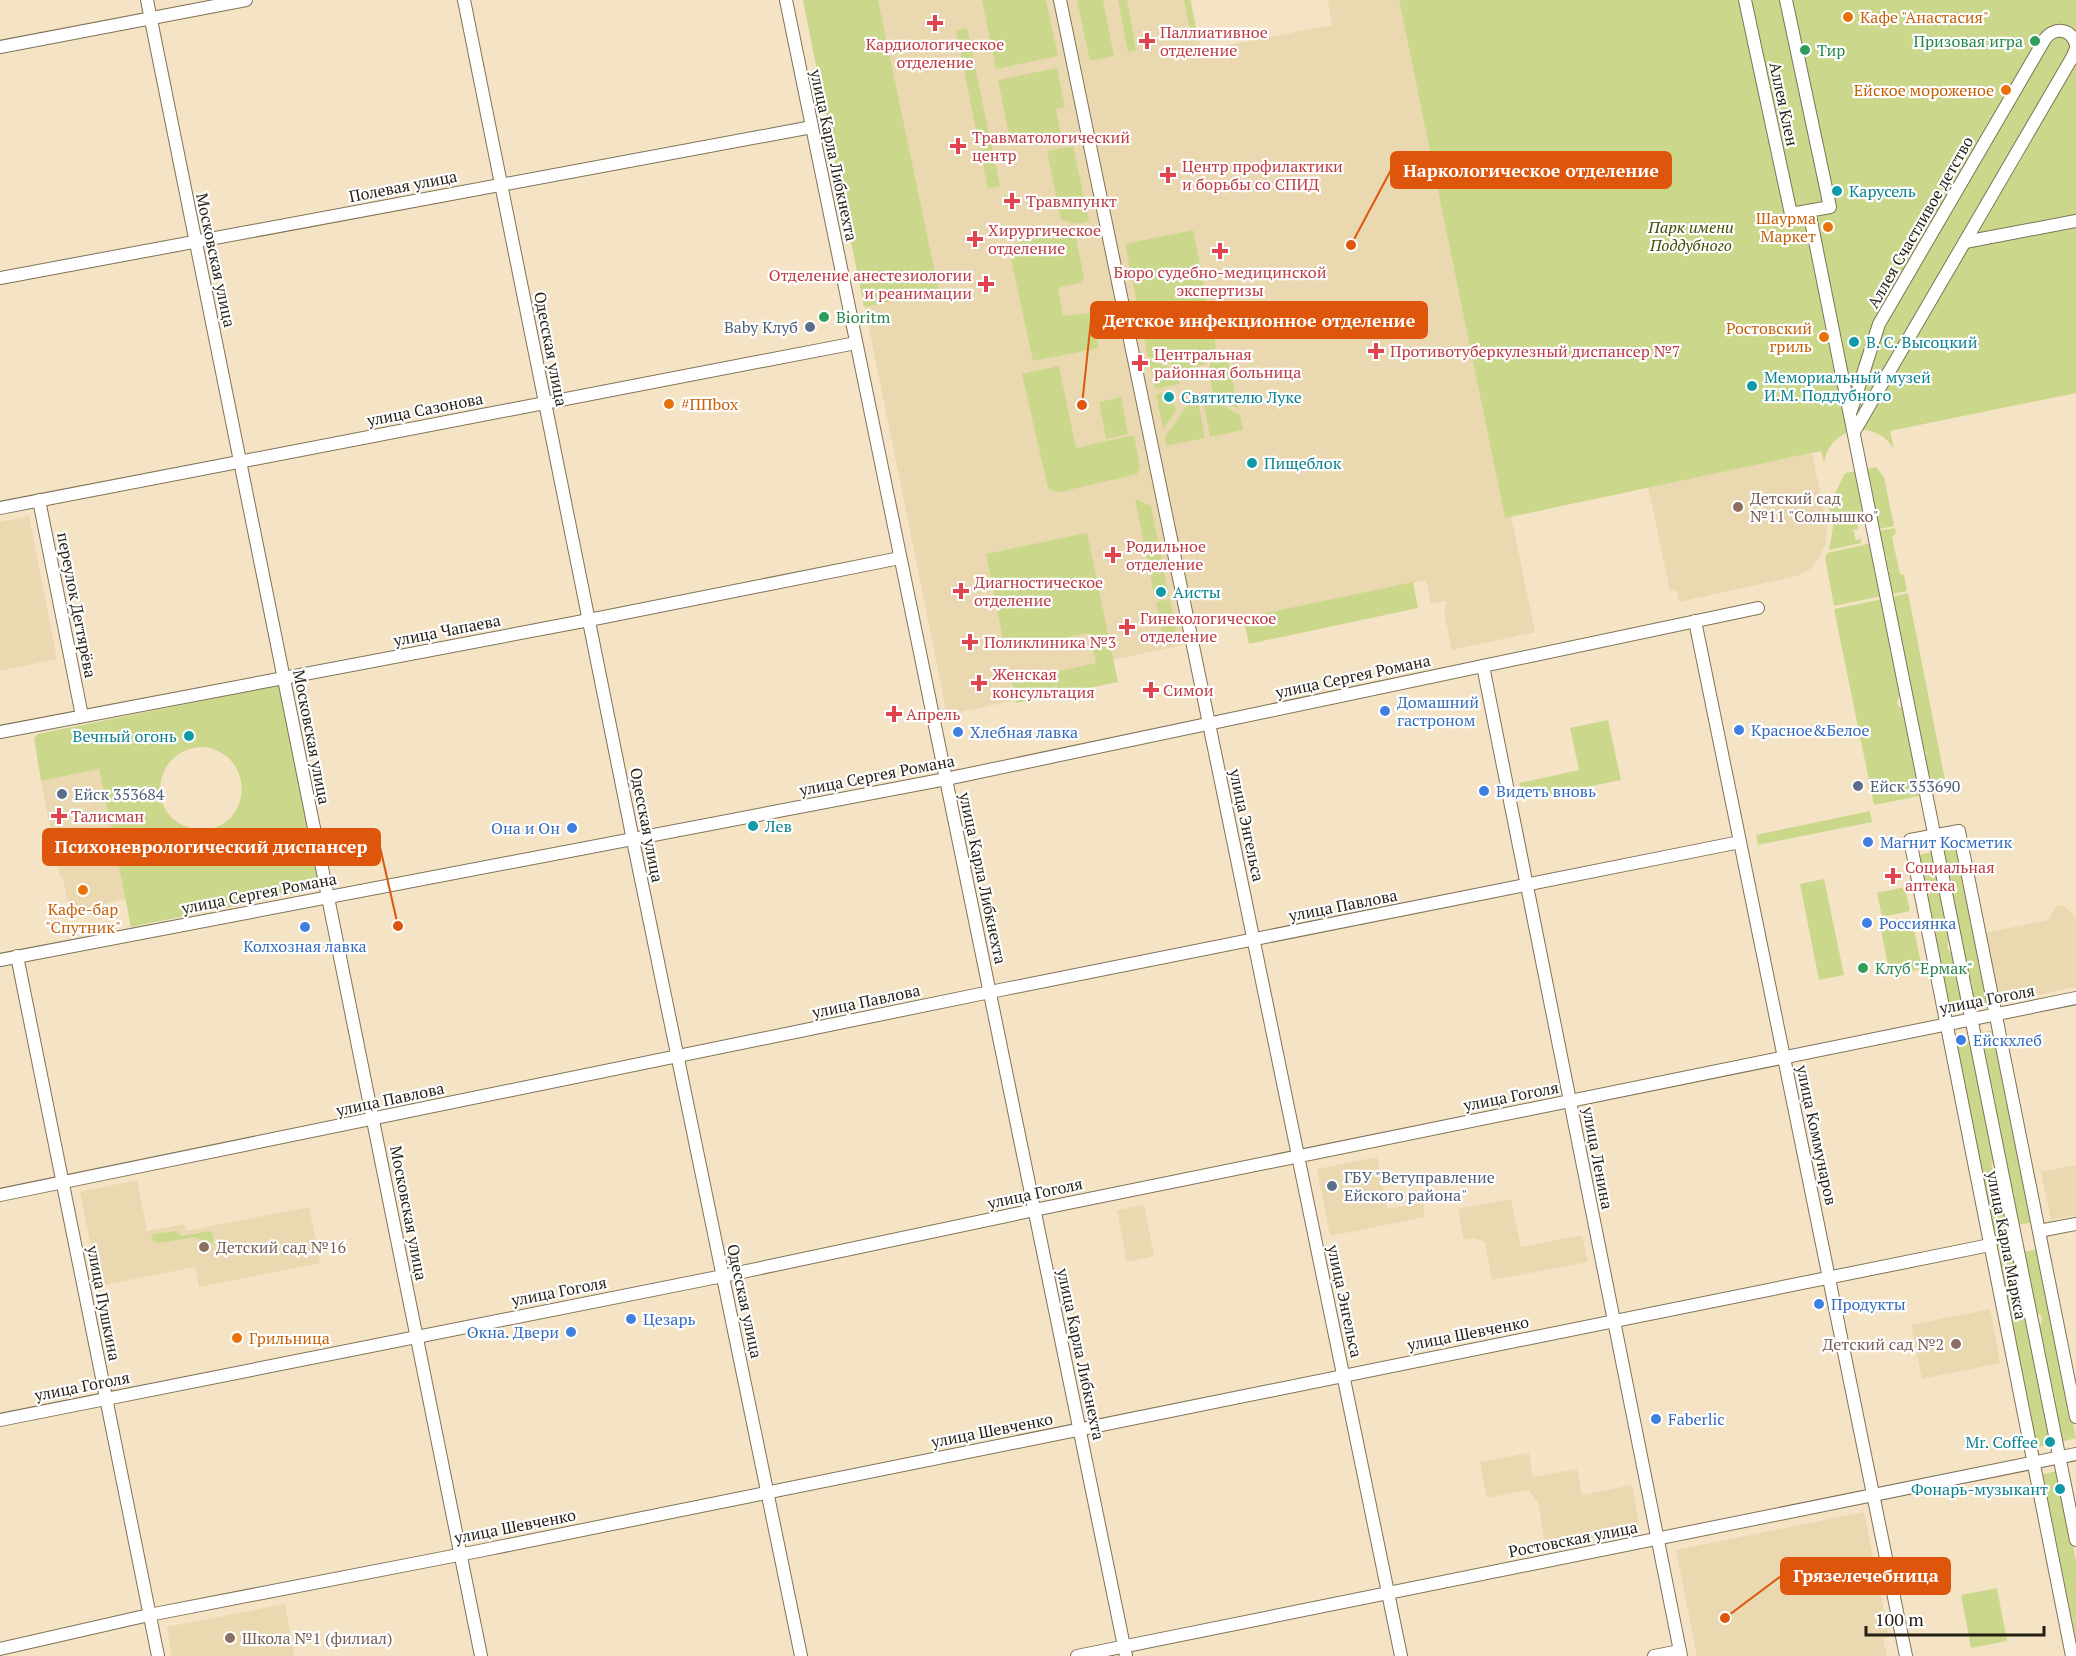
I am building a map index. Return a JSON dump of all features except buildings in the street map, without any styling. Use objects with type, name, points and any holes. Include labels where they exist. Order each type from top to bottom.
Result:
[{"type":"street","name":"Московская улица","points":[[147,0],[481,1656]]},
{"type":"street","points":[[0,47],[246,0]]},
{"type":"street","name":"Одесская улица","points":[[464,0],[801,1656]]},
{"type":"street","name":"улица Карла Либкнехта","points":[[786,0],[1125,1651]]},
{"type":"street","name":"улица Энгельса","points":[[1060,0],[1401,1656]]},
{"type":"street","name":"Аллея Клен","points":[[1745,0],[1791,214],[1809,211]]},
{"type":"street","points":[[1786,0],[1830,207],[1809,211],[2076,1540]]},
{"type":"street","name":"Аллея Счастливое детство","points":[[1850,412],[1879,324],[2047,36],[2054,31],[2063,30],[2074,39],[2076,46]]},
{"type":"street","points":[[1854,432],[2076,46]]},
{"type":"street","name":"Полевая улица","points":[[0,278],[812,127]]},
{"type":"street","points":[[1965,242],[2076,221]]},
{"type":"street","name":"улица Сазонова","points":[[0,508],[856,343]]},
{"type":"street","name":"переулок Дегтярёва","points":[[39,500],[82,716]]},
{"type":"street","name":"улица Чапаева","points":[[0,732],[589,620],[900,558]]},
{"type":"street","name":"улица Сергея Романа","points":[[0,960],[946,779],[1758,608]]},
{"type":"street","name":"улица Коммунаров","points":[[1695,621],[1906,1656]]},
{"type":"street","name":"улица Ленина","points":[[1483,666],[1681,1654]]},
{"type":"street","name":"улица Карла Маркса","points":[[2072,1656],[1910,840],[1959,831],[2076,1417]]},
{"type":"street","name":"улица Павлова","points":[[0,1195],[1740,842]]},
{"type":"street","name":"улица Пушкина","points":[[17,956],[158,1656]]},
{"type":"street","name":"улица Гоголя","points":[[0,1420],[723,1276],[1034,1210],[2076,998]]},
{"type":"street","points":[[2039,1231],[2076,1224]]},
{"type":"street","name":"улица Шевченко","points":[[0,1649],[149,1615],[1990,1245]]},
{"type":"street","name":"Ростовская улица","points":[[1077,1656],[1125,1651],[1389,1593],[2076,1454]]},
{"type":"street","points":[[1654,1656],[1681,1654]]},
{"type":"shaded area","name":"Центральная районная больница","points":[[803,0],[1191,0],[1201,50],[1332,25],[1328,0],[1399,0],[1505,517],[1511,516],[1535,632],[1452,650],[1444,612],[1447,601],[1431,604],[1426,580],[1205,626],[1202,616],[1183,620],[1188,644],[1012,681],[1016,700],[947,715]]},
{"type":"shaded area","name":"Детский сад №11 \"Солнышко\"","points":[[1812,453],[1827,527],[1826,543],[1819,559],[1809,570],[1797,576],[1679,602],[1677,590],[1670,591],[1648,487]]},
{"type":"shaded area","points":[[29,516],[57,659],[0,671],[0,522]]},
{"type":"shaded area","points":[[99,769],[125,899],[89,907],[90,910],[85,911],[84,908],[75,910],[73,902],[68,903],[63,879],[60,876],[41,781]]},
{"type":"shaded area","points":[[2062,905],[2074,914],[2076,922],[2076,987],[1999,1003],[1985,933],[2048,920],[2056,907]]},
{"type":"shaded area","points":[[1377,1157],[1387,1209],[1423,1203],[1425,1217],[1330,1236],[1317,1169]]},
{"type":"shaded area","points":[[2076,1165],[2076,1215],[2051,1220],[2041,1172]]},
{"type":"shaded area","name":"Детский сад №16","points":[[137,1180],[147,1231],[184,1224],[186,1231],[309,1207],[320,1263],[199,1287],[195,1267],[99,1286],[80,1192]]},
{"type":"shaded area","points":[[1511,1199],[1521,1247],[1582,1235],[1588,1262],[1492,1280],[1485,1242],[1475,1238],[1464,1240],[1458,1209]]},
{"type":"shaded area","points":[[1144,1205],[1154,1256],[1127,1262],[1117,1210]]},
{"type":"shaded area","name":"Детский сад №2","points":[[1990,1309],[2000,1363],[1922,1379],[1911,1325]]},
{"type":"shaded area","points":[[1529,1453],[1533,1477],[1577,1469],[1582,1495],[1632,1485],[1639,1523],[1635,1530],[1546,1547],[1538,1503],[1529,1490],[1487,1498],[1480,1462]]},
{"type":"shaded area","points":[[1864,1512],[1889,1637],[1883,1638],[1887,1656],[1697,1656],[1676,1550]]},
{"type":"shaded area","name":"Школа №1 (филиал)","points":[[285,1604],[294,1656],[172,1656],[167,1627]]},
{"type":"green space","points":[[803,0],[878,0],[939,292],[864,307]]},
{"type":"green space","points":[[982,0],[1046,0],[1058,56],[996,69]]},
{"type":"green space","points":[[1077,0],[1103,0],[1114,56],[1090,61]]},
{"type":"green space","points":[[1118,0],[1127,0],[1136,50],[1128,52]]},
{"type":"green space","points":[[1184,0],[1190,0],[1198,40],[1192,41]]},
{"type":"green space","name":"Парк имени Поддубного","points":[[1399,0],[2076,0],[2076,393],[1890,431],[1894,449],[1885,439],[1875,433],[1854,430],[1835,441],[1824,463],[1821,451],[1505,518]]},
{"type":"green space","points":[[967,28],[1000,186],[988,189],[956,31]]},
{"type":"green space","points":[[1057,68],[1065,107],[1056,109],[1061,135],[1011,145],[998,80]]},
{"type":"green space","points":[[1073,146],[1089,221],[1076,224],[1061,220],[1047,151]]},
{"type":"green space","points":[[1193,230],[1216,347],[1204,365],[1180,370],[1161,359],[1148,358],[1125,244]]},
{"type":"green space","points":[[1061,233],[1076,238],[1084,278],[1080,283],[1058,288],[1063,316],[1090,313],[1099,348],[1033,361],[1009,250],[1016,243]]},
{"type":"green space","points":[[1228,359],[1238,409],[1213,394],[1208,369],[1212,362]]},
{"type":"green space","points":[[1149,360],[1165,365],[1178,374],[1180,384],[1155,389]]},
{"type":"green space","points":[[1059,366],[1076,448],[1134,435],[1140,467],[1137,474],[1060,492],[1048,488],[1022,374]]},
{"type":"green space","points":[[1171,391],[1176,411],[1163,429],[1156,394]]},
{"type":"green space","points":[[1121,397],[1128,434],[1106,439],[1099,402]]},
{"type":"green space","points":[[1211,398],[1240,415],[1243,430],[1210,437],[1203,400]]},
{"type":"green space","points":[[1198,401],[1205,438],[1166,446],[1165,437],[1189,403]]},
{"type":"green space","points":[[1876,467],[1884,477],[1894,526],[1879,529],[1867,469]]},
{"type":"green space","points":[[1857,471],[1867,518],[1857,521],[1858,529],[1853,530],[1856,540],[1861,539],[1861,543],[1829,550],[1833,527],[1829,506],[1845,473]]},
{"type":"green space","points":[[1135,499],[1151,506],[1169,596],[1155,598]]},
{"type":"green space","points":[[1895,528],[1896,533],[1892,537],[1900,574],[1904,575],[1907,591],[1892,594],[1888,573],[1890,570],[1885,561],[1888,558],[1884,556],[1879,531]]},
{"type":"green space","points":[[1087,533],[1118,682],[1016,703],[1012,681],[1096,663],[1089,633],[1005,650],[986,554]]},
{"type":"green space","points":[[1872,543],[1875,573],[1882,596],[1834,606],[1825,557],[1827,553]]},
{"type":"green space","points":[[1413,582],[1418,608],[1249,644],[1243,618]]},
{"type":"green space","points":[[1908,593],[1947,790],[1934,793],[1930,775],[1928,775],[1924,756],[1927,753],[1923,750],[1902,647],[1904,643],[1901,641],[1892,597]]},
{"type":"green space","points":[[1170,599],[1179,643],[1165,646],[1156,602]]},
{"type":"green space","points":[[1883,599],[1902,696],[1898,698],[1897,703],[1899,707],[1905,709],[1920,796],[1874,805],[1834,609]]},
{"type":"green space","points":[[280,685],[322,888],[131,927],[99,769],[41,781],[34,738],[38,734]],"holes":[[[206,747],[223,754],[235,766],[241,780],[241,795],[237,809],[227,821],[214,828],[196,829],[179,823],[167,813],[161,799],[160,784],[165,770],[174,758],[188,750]]]},
{"type":"green space","points":[[1608,720],[1621,780],[1523,800],[1519,783],[1579,770],[1570,728]]},
{"type":"green space","points":[[1870,811],[1872,822],[1758,845],[1756,835]]},
{"type":"green space","points":[[1958,847],[1989,1002],[1974,1005],[1970,987],[1973,983],[1969,980],[1943,850]]},
{"type":"green space","points":[[1934,852],[1940,884],[1938,888],[1942,890],[1951,939],[1947,947],[1950,952],[1954,953],[1965,1007],[1950,1010],[1919,855]]},
{"type":"green space","points":[[1824,879],[1844,975],[1819,980],[1800,884]]},
{"type":"green space","points":[[1905,887],[1910,911],[1882,917],[1877,893]]},
{"type":"green space","points":[[1913,924],[1922,969],[1890,976],[1881,930]]},
{"type":"green space","points":[[1994,1030],[2033,1222],[2018,1225],[2013,1198],[2015,1194],[2011,1192],[1994,1104],[1996,1100],[1992,1097],[1983,1042],[1981,1042],[1980,1033]]},
{"type":"green space","points":[[1972,1041],[1976,1063],[1973,1066],[1977,1069],[1995,1159],[1991,1165],[1993,1170],[1998,1172],[2009,1227],[1994,1230],[1956,1044]]},
{"type":"green space","points":[[175,1231],[182,1236],[209,1231],[213,1234],[213,1243],[209,1244],[194,1237],[159,1243],[151,1239],[153,1234]]},
{"type":"green space","points":[[2010,1231],[2011,1237],[2008,1241],[2012,1243],[2013,1249],[1998,1252],[1995,1234]]},
{"type":"green space","points":[[2038,1249],[2076,1438],[2061,1442],[2054,1403],[2056,1399],[2052,1396],[2038,1326],[2042,1318],[2036,1313],[2023,1252]]},
{"type":"green space","points":[[2014,1253],[2021,1286],[2019,1290],[2039,1376],[2036,1381],[2040,1383],[2052,1440],[2047,1441],[2048,1445],[2037,1447],[1999,1257]]},
{"type":"green space","points":[[2058,1471],[2064,1500],[2061,1503],[2065,1506],[2076,1561],[2076,1641],[2043,1474]]},
{"type":"green space","points":[[1997,1588],[2007,1641],[1971,1648],[1961,1595]]},
{"type":"place","name":"Кафе \"Анастасия\"","points":[[1848,17]]},
{"type":"place","name":"Кардиологическое отделение","points":[[935,23]]},
{"type":"place","name":"Паллиативное отделение","points":[[1147,41]]},
{"type":"place","name":"Призовая игра","points":[[2035,41]]},
{"type":"place","name":"Тир","points":[[1805,50]]},
{"type":"place","name":"Ейское мороженое","points":[[2006,90]]},
{"type":"place","name":"Травматологический центр","points":[[958,146]]},
{"type":"place","name":"Центр профилактики и борьбы со СПИД","points":[[1168,175]]},
{"type":"place","name":"Карусель","points":[[1837,191]]},
{"type":"place","name":"Травмпункт","points":[[1012,201]]},
{"type":"place","name":"Шаурма Маркет","points":[[1828,227]]},
{"type":"place","name":"Хирургическое отделение","points":[[975,239]]},
{"type":"place","name":"Наркологическое отделение","points":[[1351,245]]},
{"type":"place","name":"Бюро судебно-медицинской экспертизы","points":[[1220,251]]},
{"type":"place","name":"Отделение анестезиологии и реанимации","points":[[986,284]]},
{"type":"place","name":"Bioritm","points":[[824,317]]},
{"type":"place","name":"Baby Клуб","points":[[810,327]]},
{"type":"place","name":"Ростовский гриль","points":[[1824,337]]},
{"type":"place","name":"В. С. Высоцкий","points":[[1854,342]]},
{"type":"place","name":"Противотуберкулезный диспансер №7","points":[[1376,351]]},
{"type":"place","name":"Центральная районная больница","points":[[1140,363]]},
{"type":"place","name":"Мемориальный музей И.М. Поддубного","points":[[1752,386]]},
{"type":"place","name":"Святителю Луке","points":[[1169,397]]},
{"type":"place","name":"#ППbox","points":[[669,404]]},
{"type":"place","name":"Детское инфекционное отделение","points":[[1082,405]]},
{"type":"place","name":"Пищеблок","points":[[1252,463]]},
{"type":"place","name":"Детский сад №11 \"Солнышко\"","points":[[1738,507]]},
{"type":"place","name":"Родильное отделение","points":[[1113,555]]},
{"type":"place","name":"Диагностическое отделение","points":[[961,591]]},
{"type":"place","name":"Аисты","points":[[1161,592]]},
{"type":"place","name":"Гинекологическое отделение","points":[[1127,627]]},
{"type":"place","name":"Поликлиника №3","points":[[970,642]]},
{"type":"place","name":"Женская консультация","points":[[979,683]]},
{"type":"place","name":"Симои","points":[[1151,690]]},
{"type":"place","name":"Домашний гастроном","points":[[1385,711]]},
{"type":"place","name":"Апрель","points":[[894,714]]},
{"type":"place","name":"Красное&Белое","points":[[1739,730]]},
{"type":"place","name":"Хлебная лавка","points":[[958,732]]},
{"type":"place","name":"Вечный огонь","points":[[189,736]]},
{"type":"place","name":"Ейск 353690","points":[[1858,786]]},
{"type":"place","name":"Видеть вновь","points":[[1484,791]]},
{"type":"place","name":"Ейск 353684","points":[[62,794]]},
{"type":"place","name":"Талисман","points":[[59,816]]},
{"type":"place","name":"Лев","points":[[753,826]]},
{"type":"place","name":"Она и Он","points":[[572,828]]},
{"type":"place","name":"Магнит Косметик","points":[[1868,842]]},
{"type":"place","name":"Социальная аптека","points":[[1893,876]]},
{"type":"place","name":"Кафе-бар \"Спутник\"","points":[[83,890]]},
{"type":"place","name":"Россиянка","points":[[1867,923]]},
{"type":"place","name":"Психоневрологический диспансер","points":[[398,926]]},
{"type":"place","name":"Колхозная лавка","points":[[305,927]]},
{"type":"place","name":"Клуб \"Ермак\"","points":[[1863,968]]},
{"type":"place","name":"Ейскхлеб","points":[[1961,1040]]},
{"type":"place","name":"ГБУ \"Ветуправление Ейского района\"","points":[[1332,1186]]},
{"type":"place","name":"Детский сад №16","points":[[204,1247]]},
{"type":"place","name":"Продукты","points":[[1819,1304]]},
{"type":"place","name":"Цезарь","points":[[631,1319]]},
{"type":"place","name":"Окна. Двери","points":[[571,1332]]},
{"type":"place","name":"Грильница","points":[[237,1338]]},
{"type":"place","name":"Детский сад №2","points":[[1956,1344]]},
{"type":"place","name":"Faberlic","points":[[1656,1419]]},
{"type":"place","name":"Mr. Coffee","points":[[2050,1442]]},
{"type":"place","name":"Фонарь-музыкант","points":[[2060,1489]]},
{"type":"place","name":"Грязелечебница","points":[[1725,1618]]},
{"type":"place","name":"Школа №1 (филиал)","points":[[230,1638]]}]
